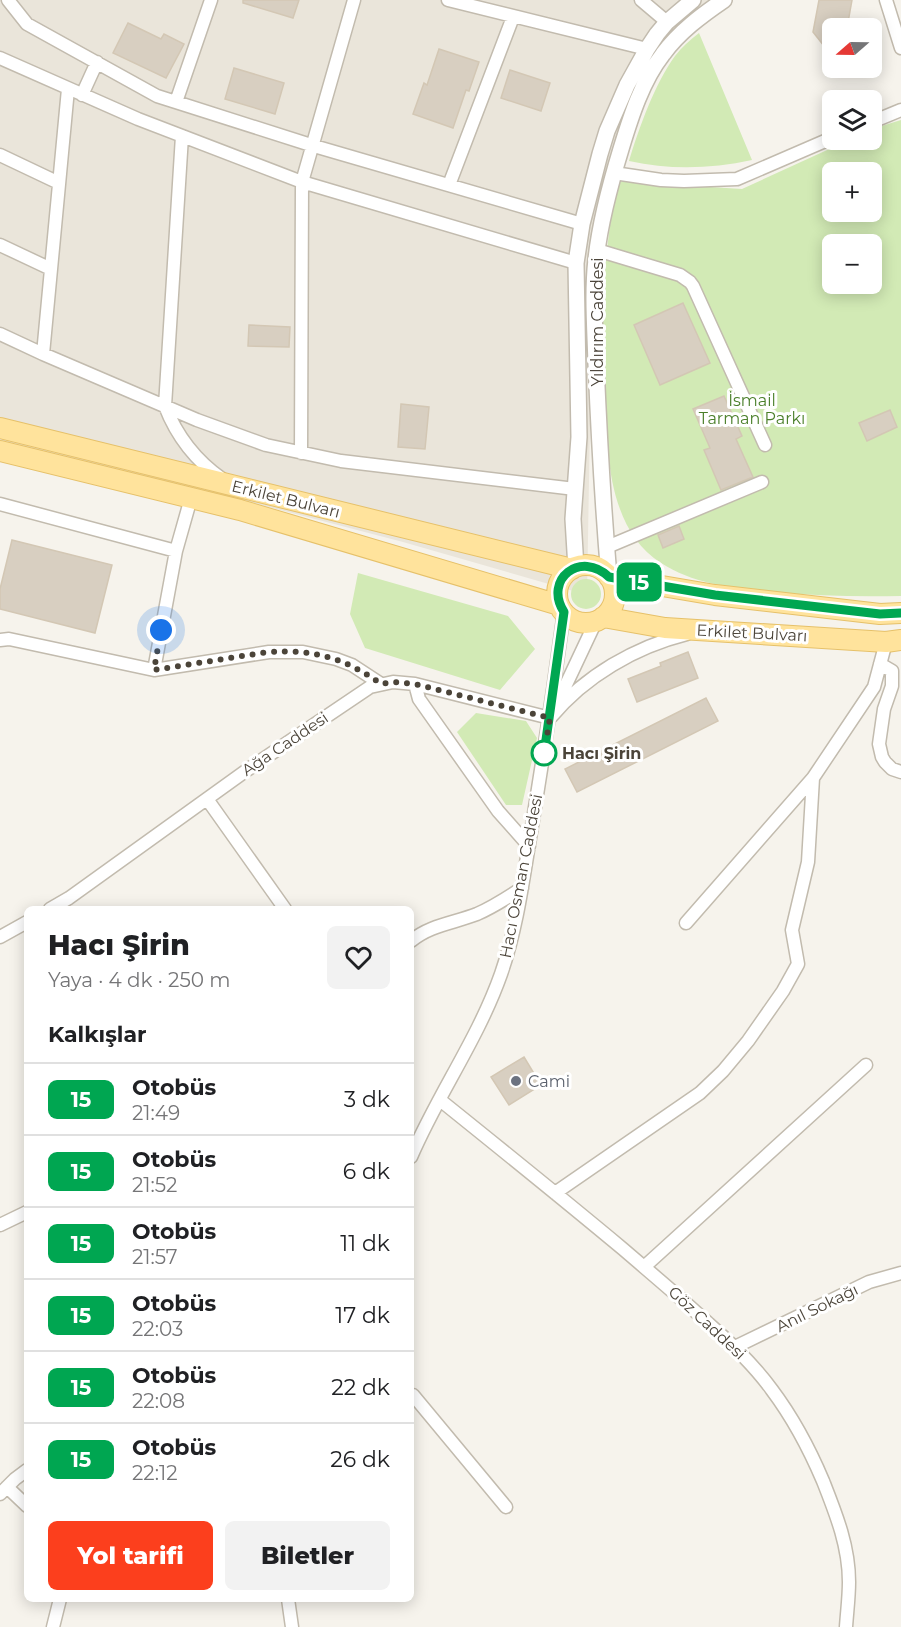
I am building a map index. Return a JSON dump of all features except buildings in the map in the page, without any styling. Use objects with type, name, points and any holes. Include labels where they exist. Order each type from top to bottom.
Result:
[{"type":"main road","name":"Erkilet Bulvarı","points":[[0,428],[574,569]]},
{"type":"main road","name":"Erkilet Bulvarı","points":[[0,451],[252,514],[561,608]]},
{"type":"main road","points":[[587,566],[596,567],[609,577],[615,592],[612,608],[600,619],[585,623],[569,618],[561,608],[558,589],[560,581],[574,569],[587,566]]},
{"type":"main road","name":"Erkilet Bulvarı","points":[[609,577],[715,595],[880,614],[901,613]]},
{"type":"main road","name":"Erkilet Bulvarı","points":[[600,619],[665,628],[893,641]]},
{"type":"street","points":[[8,0],[20,5],[27,24],[157,96],[314,146],[582,224]]},
{"type":"street","points":[[176,102],[210,0]]},
{"type":"street","points":[[301,453],[303,182],[354,0]]},
{"type":"street","points":[[448,0],[646,49]]},
{"type":"street","points":[[641,0],[667,22]]},
{"type":"street","name":"Yıldırım Caddesi","points":[[574,569],[573,519],[579,437],[576,263],[582,224],[607,131],[627,85],[646,49],[667,22],[693,0]]},
{"type":"street","name":"Yıldırım Caddesi","points":[[609,577],[599,450],[594,304],[597,250],[603,217],[633,113],[654,68],[679,36],[724,0]]},
{"type":"street","points":[[886,0],[901,48]]},
{"type":"street","points":[[449,185],[513,17]]},
{"type":"street","points":[[0,58],[138,119],[303,182],[576,263]]},
{"type":"street","points":[[82,94],[97,62]]},
{"type":"street","points":[[43,354],[69,89]]},
{"type":"street","points":[[882,118],[901,110]]},
{"type":"street","points":[[182,136],[165,406],[176,431],[192,453],[212,472],[235,486]]},
{"type":"street","points":[[614,173],[684,181],[736,178],[822,142]]},
{"type":"street","points":[[0,155],[60,183]]},
{"type":"street","points":[[0,245],[51,269]]},
{"type":"street","points":[[597,250],[675,273],[690,282],[765,445]]},
{"type":"street","points":[[0,334],[165,406],[243,437],[301,453],[341,461],[575,489]]},
{"type":"street","points":[[607,547],[762,482]]},
{"type":"street","points":[[154,670],[176,550],[191,498]]},
{"type":"street","points":[[0,504],[176,550]]},
{"type":"street","points":[[550,718],[561,608]]},
{"type":"street","points":[[550,718],[600,619]]},
{"type":"street","points":[[550,718],[579,688],[615,663],[657,644],[701,630]]},
{"type":"street","points":[[0,639],[154,670],[268,652],[303,652],[336,659],[359,669],[381,684]]},
{"type":"street","points":[[686,923],[813,778],[874,687],[880,664],[893,641]]},
{"type":"street","points":[[880,664],[892,671],[892,686],[884,710],[879,738],[880,750],[889,767],[901,772]]},
{"type":"street","name":"Ağa Caddesi","points":[[55,906],[361,693],[381,684],[393,682],[415,684],[550,718]]},
{"type":"street","points":[[415,684],[419,699],[498,811],[529,846]]},
{"type":"street","name":"Hacı Osman Caddesi","points":[[414,1150],[423,1129],[471,1045],[493,997],[510,944],[522,888],[550,718]]},
{"type":"street","points":[[555,1193],[684,1104],[714,1080],[748,1041],[783,991],[798,964],[792,930],[808,862],[813,778]]},
{"type":"street","points":[[207,799],[283,906]]},
{"type":"street","points":[[414,939],[429,929],[467,918],[492,907],[522,888]]},
{"type":"street","points":[[0,937],[24,924]]},
{"type":"street","points":[[644,1267],[866,1065]]},
{"type":"street","name":"Göz Caddesi","points":[[440,1100],[644,1267],[735,1347],[759,1373],[790,1415],[811,1454],[832,1504],[845,1543],[848,1564],[849,1594],[846,1627]]},
{"type":"street","points":[[0,1226],[24,1214]]},
{"type":"street","name":"Anıl Sokağı","points":[[735,1347],[869,1282],[901,1273]]},
{"type":"street","points":[[414,1396],[506,1507]]},
{"type":"street","points":[[24,1473],[4,1490],[24,1504]]},
{"type":"street","points":[[53,1627],[59,1602]]},
{"type":"street","points":[[288,1602],[292,1627]]},
{"type":"shaded area","points":[[0,0],[709,0],[674,29],[661,44],[649,60],[633,90],[609,159],[591,243],[586,348],[590,424],[587,595],[403,542],[227,496],[0,441]]},
{"type":"green space","points":[[699,33],[752,160],[690,167],[660,166],[629,161],[643,120],[661,79],[678,53]]},
{"type":"green space","name":"İsmail Tarman Parkı","points":[[901,120],[901,596],[837,596],[774,592],[701,581],[661,563],[643,548],[630,530],[620,509],[609,463],[602,326],[605,265],[616,181],[742,189],[827,150],[882,150],[882,126]]},
{"type":"green space","points":[[358,573],[508,616],[535,649],[500,690],[365,648],[350,614]]},
{"type":"green space","points":[[586,579],[597,583],[601,594],[597,605],[586,609],[575,605],[571,594],[575,583]]},
{"type":"green space","points":[[476,713],[526,721],[537,738],[522,805],[506,805],[457,732]]},
{"type":"bus line","name":"15","points":[[544,754],[564,612],[559,605],[558,589],[565,574],[579,566],[596,567],[609,577],[715,595],[880,614],[901,613]]},
{"type":"place","name":"Hacı Şirin","points":[[544,753]]},
{"type":"place","name":"Cami","points":[[516,1081]]},
{"type":"route","points":[[161,630],[154,670],[268,652],[319,654],[352,665],[381,684],[393,682],[415,684],[550,718],[544,753]]}]
